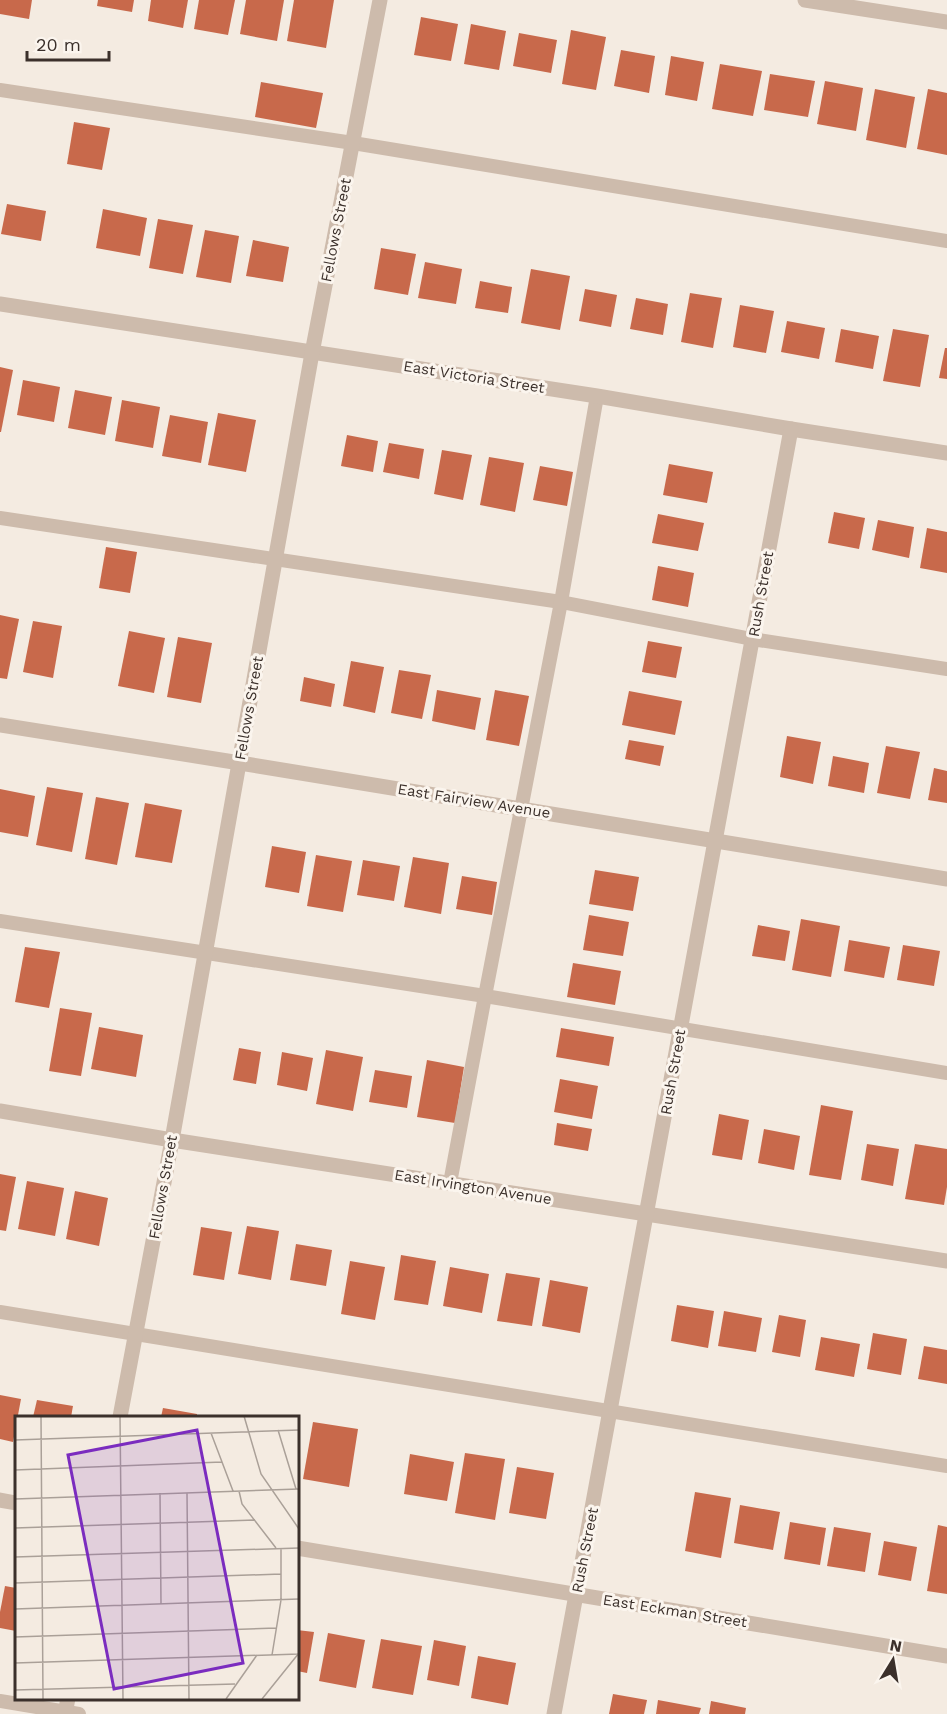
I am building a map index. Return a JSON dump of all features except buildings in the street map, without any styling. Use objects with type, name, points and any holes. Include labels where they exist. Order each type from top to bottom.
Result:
[{"type":"street","name":"Fellows Street","points":[[120,1416],[172,1140],[312,353],[380,0]]},
{"type":"street","points":[[805,0],[947,22]]},
{"type":"street","name":"East Victoria Street","points":[[0,304],[597,396],[947,453]]},
{"type":"street","name":"Rush Street","points":[[554,1714],[791,429]]},
{"type":"street","name":"East Fairview Avenue","points":[[0,725],[947,879]]},
{"type":"street","name":"East Irvington Avenue","points":[[0,1111],[947,1261]]},
{"type":"street","points":[[0,1500],[15,1503]]},
{"type":"street","name":"East Eckman Street","points":[[298,1548],[947,1656]]},
{"type":"lane","points":[[0,90],[353,143],[947,241]]},
{"type":"lane","points":[[450,1183],[561,602],[597,396]]},
{"type":"lane","points":[[0,518],[561,602],[752,639],[947,669]]},
{"type":"lane","points":[[0,921],[485,996],[947,1072]]},
{"type":"lane","points":[[0,1312],[947,1466]]},
{"type":"lane","points":[[0,1701],[69,1709]]}]
